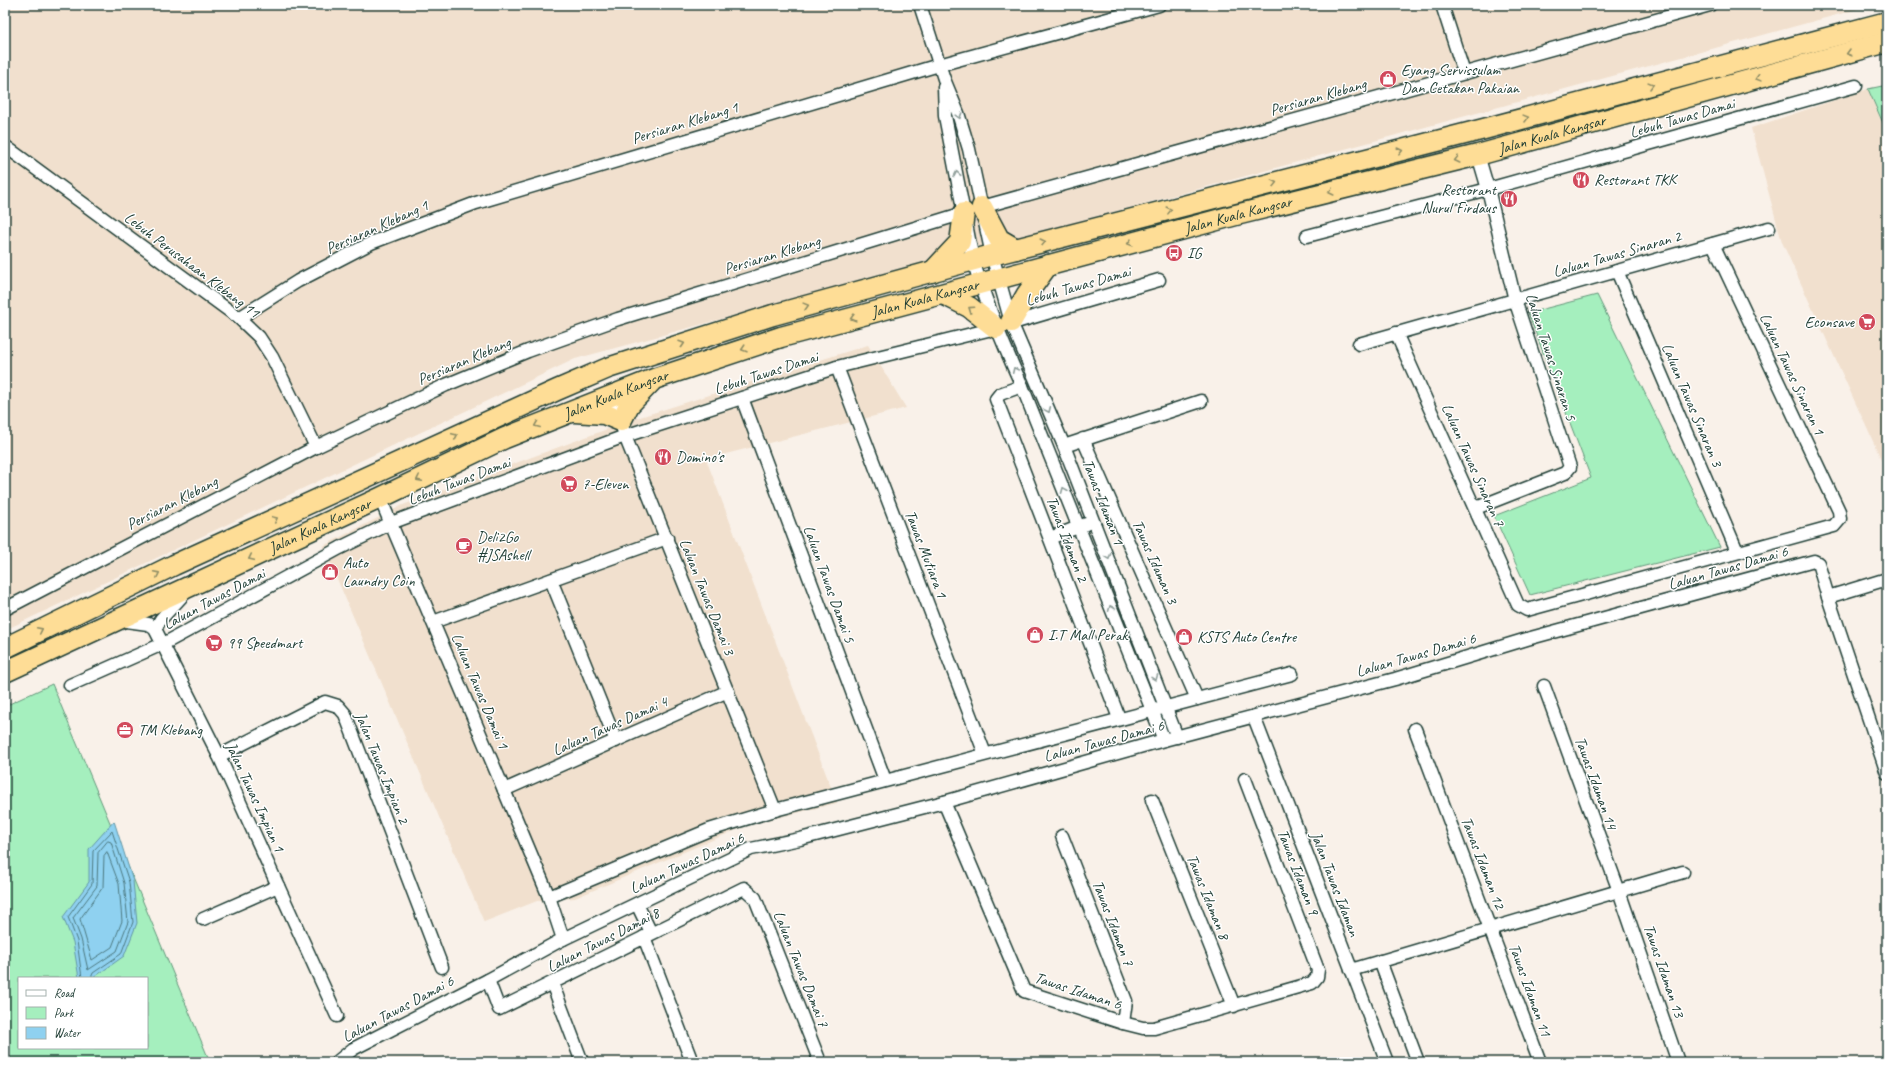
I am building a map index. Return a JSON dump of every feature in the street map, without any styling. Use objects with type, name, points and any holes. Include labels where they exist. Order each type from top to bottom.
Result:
[{"type":"highway","name":"Jalan Kuala Kangsar","points":[[5,648],[174,565],[556,390],[608,368],[773,315],[973,260],[1492,127],[1887,22]]},
{"type":"highway","name":"Jalan Kuala Kangsar","points":[[5,672],[380,498],[505,438],[612,394],[654,379],[781,337],[1236,215],[1478,155],[1887,42]]},
{"type":"highway","points":[[932,272],[960,242],[973,210],[999,239],[1016,249]]},
{"type":"highway","points":[[943,294],[1003,325],[1048,265]]},
{"type":"highway","points":[[556,390],[567,393],[595,386],[604,388],[612,394],[618,378],[640,362],[645,356]]},
{"type":"highway","points":[[568,412],[604,414],[623,428],[629,405],[654,379]]},
{"type":"street","points":[[920,5],[944,79],[958,113],[967,141],[973,210]]},
{"type":"street","name":"Persiaran Klebang 1","points":[[239,318],[298,281],[371,243],[476,202],[940,64],[1159,5]]},
{"type":"street","points":[[1442,5],[1464,73]]},
{"type":"street","name":"Persiaran Klebang","points":[[5,609],[316,447],[446,385],[528,352],[618,319],[973,210],[1710,5]]},
{"type":"street","points":[[944,79],[946,116],[973,210]]},
{"type":"street","name":"Lebuh Tawas Damai","points":[[1307,236],[1488,190],[1856,86]]},
{"type":"street","name":"Lebuh Perusahaan Klebang 11","points":[[5,146],[239,318],[259,337],[272,357],[316,447]]},
{"type":"street","name":"Laluan Tawas Sinaran 5","points":[[1476,508],[1565,473],[1570,467],[1515,300],[1478,155]]},
{"type":"street","name":"Tawas Idaman 1","points":[[973,210],[992,255],[999,278],[1003,325],[1022,386],[1164,740]]},
{"type":"street","name":"Tawas Idaman 1","points":[[973,210],[973,260],[980,284],[1003,325],[1064,446],[1178,737]]},
{"type":"street","name":"Laluan Tawas Sinaran 2","points":[[1359,344],[1769,228]]},
{"type":"street","name":"Laluan Tawas Sinaran 1","points":[[1713,244],[1838,510],[1840,519],[1834,526],[1737,551]]},
{"type":"street","name":"Laluan Tawas Sinaran 3","points":[[1617,271],[1737,551]]},
{"type":"street","name":"Lebuh Tawas Damai","points":[[391,523],[623,428],[742,398],[837,367],[1003,325],[1159,280]]},
{"type":"street","name":"Laluan Tawas Sinaran 7","points":[[1396,334],[1476,508],[1518,605],[1522,608],[1527,610],[1737,551]]},
{"type":"street","name":"Tawas Mutiara 1","points":[[837,367],[985,754]]},
{"type":"street","name":"Tawas Idaman 2","points":[[1022,386],[1000,394],[996,399],[1119,718]]},
{"type":"street","name":"Laluan Tawas Damai 3","points":[[612,394],[623,428],[666,538],[775,810]]},
{"type":"street","name":"Laluan Tawas Damai 5","points":[[742,398],[885,780]]},
{"type":"street","points":[[1064,446],[1201,401]]},
{"type":"street","name":"Tawas Idaman 3","points":[[1083,439],[1197,699]]},
{"type":"street","name":"Laluan Tawas Damai 1","points":[[380,498],[549,897],[563,939]]},
{"type":"street","points":[[1050,538],[1093,521]]},
{"type":"street","name":"Laluan Tawas Damai","points":[[70,685],[163,644],[340,548],[391,523]]},
{"type":"street","points":[[433,622],[666,538]]},
{"type":"street","name":"Laluan Tawas Damai 6","points":[[337,1062],[352,1049],[488,980],[563,939],[751,849],[800,839],[944,802],[1164,740],[1395,679],[1527,639],[1814,561],[1818,563],[1887,773]]},
{"type":"street","points":[[1828,597],[1887,579]]},
{"type":"street","points":[[552,580],[616,741]]},
{"type":"street","points":[[118,620],[148,624],[155,629],[161,619],[193,585]]},
{"type":"street","name":"Jalan Tawas Impian 1","points":[[155,629],[219,756],[337,1016]]},
{"type":"street","name":"Laluan Tawas Damai 6","points":[[549,897],[709,830],[775,810],[1166,705],[1197,699],[1292,674]]},
{"type":"street","name":"Tawas Idaman 14","points":[[1544,686],[1619,891]]},
{"type":"street","name":"Laluan Tawas Damai 4","points":[[504,790],[728,692]]},
{"type":"street","name":"Jalan Tawas Impian 2","points":[[219,756],[325,702],[338,706],[345,714],[442,967]]},
{"type":"street","name":"Jalan Tawas Idaman","points":[[1254,717],[1387,1062]]},
{"type":"street","name":"Tawas Idaman 12","points":[[1415,729],[1490,929],[1683,872]]},
{"type":"street","name":"Tawas Idaman 9","points":[[1245,779],[1318,970],[1317,977]]},
{"type":"street","name":"Tawas Idaman 8","points":[[1152,800],[1234,1006]]},
{"type":"street","name":"Tawas Idaman 6","points":[[944,802],[1022,989],[1028,993],[1143,1028],[1154,1028],[1312,983],[1317,977]]},
{"type":"street","name":"Tawas Idaman 7","points":[[1062,836],[1126,1001],[1122,1022]]},
{"type":"street","points":[[203,919],[278,886]]},
{"type":"street","name":"Laluan Tawas Damai 8","points":[[488,980],[499,1009],[741,888],[749,890]]},
{"type":"street","name":"Laluan Tawas Damai 7","points":[[749,890],[755,898],[820,1062]]},
{"type":"street","name":"Tawas Idaman 13","points":[[1619,891],[1678,1062]]},
{"type":"street","points":[[637,904],[692,1062]]},
{"type":"street","points":[[1351,970],[1490,929]]},
{"type":"street","name":"Tawas Idaman 11","points":[[1490,929],[1540,1062]]},
{"type":"street","points":[[1380,961],[1418,1062]]},
{"type":"street","points":[[552,983],[582,1062]]},
{"type":"shaded area","points":[[5,5],[1873,5],[575,359],[5,630]]},
{"type":"shaded area","points":[[1868,89],[1887,133],[1887,472],[1782,242],[1751,128]]},
{"type":"shaded area","points":[[868,345],[906,408],[706,459],[837,803],[748,825],[575,898],[537,901],[484,922],[323,546],[403,505],[637,418]]},
{"type":"green space","points":[[1887,85],[1887,132],[1868,89]]},
{"type":"green space","points":[[1597,295],[1720,547],[1530,595],[1494,516],[1591,478],[1528,313]]},
{"type":"green space","points":[[52,684],[210,1062],[5,1062],[5,706]]},
{"type":"water","points":[[114,821],[133,881],[137,923],[124,956],[94,977],[79,977],[73,942],[63,917],[89,882],[89,849]]},
{"type":"place","name":"Eyang Servissulam Dan Cetakan Pakaian","points":[[1388,79]]},
{"type":"place","name":"Restorant TKK","points":[[1581,180]]},
{"type":"place","name":"Restorant Nurul Firdaus","points":[[1509,199]]},
{"type":"place","name":"IG","points":[[1174,253]]},
{"type":"place","name":"Econsave","points":[[1867,322]]},
{"type":"place","name":"Domino's","points":[[663,457]]},
{"type":"place","name":"7-Eleven","points":[[569,484]]},
{"type":"place","name":"Deli2Go #JSAshell","points":[[464,546]]},
{"type":"place","name":"Auto Laundry Coin","points":[[330,572]]},
{"type":"place","name":"I.T Mall Perak","points":[[1035,635]]},
{"type":"place","name":"KSTS Auto Centre","points":[[1184,637]]},
{"type":"place","name":"99 Speedmart","points":[[214,643]]},
{"type":"place","name":"TM Klebang","points":[[125,730]]}]
